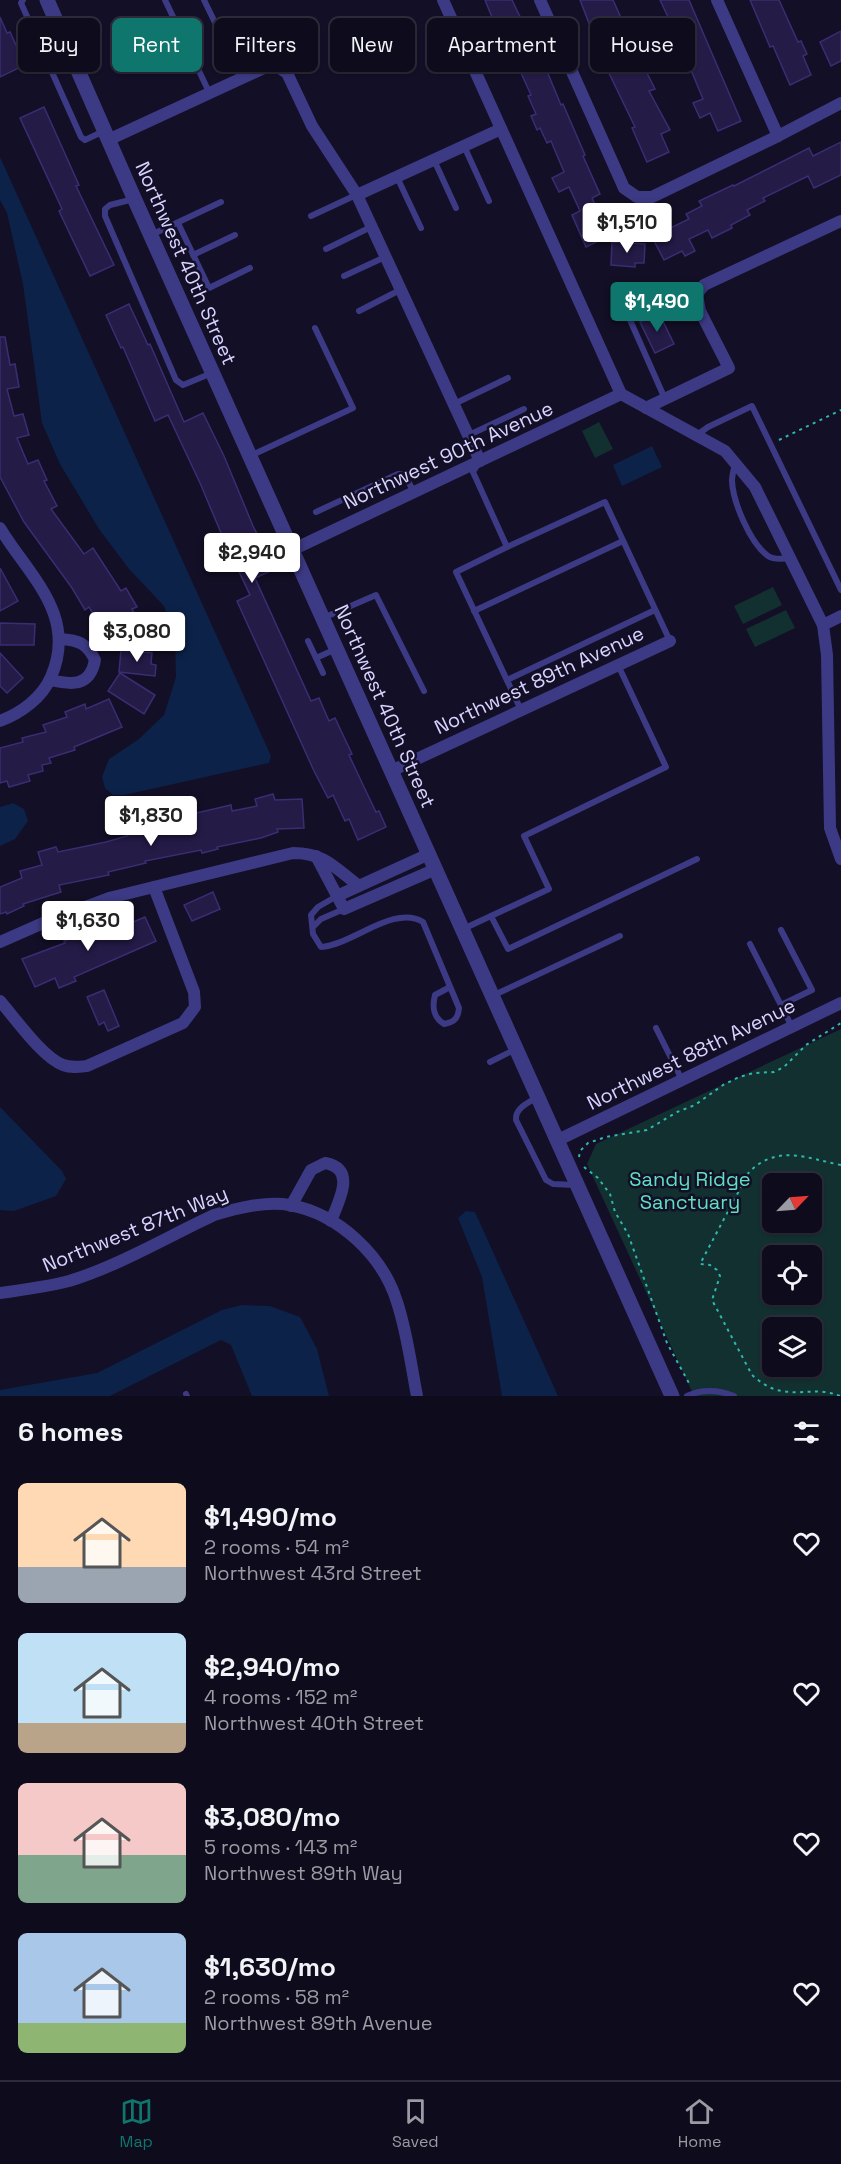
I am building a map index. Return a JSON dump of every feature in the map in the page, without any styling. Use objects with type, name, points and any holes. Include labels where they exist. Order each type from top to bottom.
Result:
[{"type":"street","name":"Northwest 40th Street","points":[[47,0],[672,1396]]},
{"type":"street","points":[[442,0],[621,394],[724,451],[735,462],[755,487],[823,625],[827,655],[830,828],[841,859]]},
{"type":"street","points":[[540,0],[624,188],[637,197],[652,197],[841,103]]},
{"type":"street","points":[[717,0],[778,136]]},
{"type":"street","points":[[106,136],[210,94],[266,68],[278,67],[287,73],[312,126],[357,195],[480,461]]},
{"type":"street","points":[[357,195],[501,129]]},
{"type":"street","points":[[646,408],[729,368],[700,311],[698,294],[704,285],[841,221]]},
{"type":"street","name":"Northwest 90th Avenue","points":[[292,550],[621,394]]},
{"type":"street","points":[[0,528],[45,593],[57,622],[60,639],[58,655],[50,680],[29,706],[0,720]]},
{"type":"street","points":[[823,625],[841,616]]},
{"type":"street","points":[[50,680],[77,683],[87,678],[94,670],[96,660],[86,645],[76,640],[60,639]]},
{"type":"street","name":"Northwest 89th Avenue","points":[[391,771],[670,641]]},
{"type":"street","points":[[0,942],[109,898],[293,853],[309,853],[316,856],[335,866],[359,886]]},
{"type":"street","points":[[337,896],[429,854]]},
{"type":"street","points":[[316,856],[344,909],[436,869]]},
{"type":"street","points":[[0,1001],[48,1057],[62,1065],[73,1067],[87,1066],[183,1023],[195,1007],[194,992],[154,887]]},
{"type":"street","name":"Northwest 88th Avenue","points":[[558,1140],[841,1003]]},
{"type":"street","points":[[291,1206],[311,1170],[324,1162],[333,1164],[340,1169],[344,1187],[332,1221]]},
{"type":"street","name":"Northwest 87th Way","points":[[0,1293],[40,1288],[71,1280],[214,1215],[233,1209],[254,1205],[291,1206],[332,1221],[351,1234],[380,1268],[397,1301],[417,1396]]},
{"type":"lane","points":[[23,0],[21,3],[81,137],[85,140],[106,136]]},
{"type":"lane","points":[[165,0],[210,94]]},
{"type":"lane","points":[[204,0],[243,79]]},
{"type":"lane","points":[[464,146],[489,201]]},
{"type":"lane","points":[[434,160],[456,208]]},
{"type":"lane","points":[[397,177],[421,228]]},
{"type":"lane","points":[[311,216],[357,195]]},
{"type":"lane","points":[[134,198],[110,205],[105,209],[105,216],[176,380],[183,385],[213,373]]},
{"type":"lane","points":[[151,235],[220,202]]},
{"type":"lane","points":[[178,223],[209,288],[250,267]]},
{"type":"lane","points":[[326,249],[372,226]]},
{"type":"lane","points":[[193,255],[235,235]]},
{"type":"lane","points":[[344,276],[386,257]]},
{"type":"lane","points":[[665,399],[630,320],[704,285]]},
{"type":"lane","points":[[359,311],[401,290]]},
{"type":"lane","points":[[250,456],[353,408],[315,328]]},
{"type":"lane","points":[[454,404],[508,378]]},
{"type":"lane","points":[[697,435],[708,427],[752,406],[841,590]]},
{"type":"lane","points":[[468,435],[524,409]]},
{"type":"lane","points":[[480,461],[473,472],[507,547]]},
{"type":"lane","points":[[735,462],[732,479],[734,494],[746,525],[769,557],[790,558]]},
{"type":"lane","points":[[316,512],[398,474],[405,474],[414,493]]},
{"type":"lane","points":[[521,710],[456,572],[507,547],[605,502],[670,641]]},
{"type":"lane","points":[[474,611],[623,541]]},
{"type":"lane","points":[[323,618],[376,595],[424,691]]},
{"type":"lane","points":[[507,680],[656,610]]},
{"type":"lane","points":[[308,641],[323,673]]},
{"type":"lane","points":[[316,658],[336,649]]},
{"type":"lane","points":[[463,929],[549,889],[524,836],[666,767],[618,665]]},
{"type":"lane","points":[[491,916],[508,949],[697,859]]},
{"type":"lane","points":[[337,896],[318,907],[311,915],[313,934],[321,947],[380,924],[407,916],[415,917],[423,922],[459,1008],[453,1022],[444,1024],[438,1020],[433,1004],[435,995],[450,987]]},
{"type":"lane","points":[[313,927],[321,919],[344,909]]},
{"type":"lane","points":[[781,930],[812,990],[781,1005]]},
{"type":"lane","points":[[492,996],[620,936]]},
{"type":"lane","points":[[750,944],[792,1027]]},
{"type":"lane","points":[[656,1028],[682,1080]]},
{"type":"lane","points":[[490,1062],[516,1049]]},
{"type":"lane","points":[[538,1097],[517,1112],[516,1120],[546,1180],[562,1185],[578,1185]]},
{"type":"lane","points":[[691,1394],[719,1391],[734,1396]]},
{"type":"path","points":[[770,444],[841,410]]},
{"type":"path","points":[[691,1394],[683,1368],[667,1343],[628,1234],[615,1212],[610,1194],[598,1178],[585,1167],[579,1158],[580,1150],[588,1143],[606,1137],[647,1130],[677,1112],[695,1105],[723,1085],[739,1077],[754,1073],[774,1072],[784,1067],[806,1045],[841,1023]]},
{"type":"path","points":[[840,1396],[827,1391],[782,1391],[762,1383],[752,1375],[712,1300],[720,1276],[717,1270],[710,1265],[700,1264],[749,1172],[758,1163],[777,1155],[794,1155],[841,1165]]},
{"type":"green space","points":[[599,422],[613,449],[595,458],[582,431]]},
{"type":"green space","points":[[773,587],[782,605],[743,624],[734,606]]},
{"type":"green space","points":[[786,610],[795,628],[755,647],[746,629]]},
{"type":"green space","name":"Sandy Ridge Sanctuary","points":[[841,1029],[841,1396],[694,1396],[587,1164],[596,1144]]},
{"type":"water","points":[[0,157],[271,756],[269,763],[124,795],[113,795],[105,788],[102,777],[109,759],[139,739],[164,715],[176,677],[175,638],[164,606],[129,569],[99,529],[60,464],[42,423],[23,284],[7,213],[0,200]]},
{"type":"water","points":[[652,446],[662,467],[622,486],[613,465]]},
{"type":"water","points":[[13,803],[24,809],[28,821],[15,839],[0,846],[0,807]]},
{"type":"water","points":[[0,1107],[62,1171],[66,1179],[56,1196],[14,1211],[0,1210]]},
{"type":"water","points":[[466,1211],[475,1212],[558,1396],[502,1396],[482,1277],[458,1218]]},
{"type":"water","points":[[242,1305],[270,1306],[300,1317],[317,1349],[329,1396],[252,1396],[231,1345],[221,1340],[110,1396],[0,1396],[0,1390],[97,1373],[222,1310]]},
{"type":"building","points":[[485,0],[512,0],[521,18],[492,18]]},
{"type":"building","points":[[580,0],[613,0],[621,18],[590,18],[590,26]]},
{"type":"building","points":[[660,0],[689,0],[741,121],[718,131],[710,113],[700,118],[693,103],[703,99],[692,72],[695,72],[695,18],[669,18]]},
{"type":"building","points":[[750,0],[779,0],[798,42],[801,41],[807,54],[803,56],[811,75],[790,85],[773,46],[770,47]]},
{"type":"building","points":[[0,17],[18,50],[18,68],[0,77]]},
{"type":"building","points":[[841,31],[841,61],[831,66],[820,42]]},
{"type":"building","points":[[521,72],[547,72],[600,194],[592,198],[609,236],[586,247],[572,215],[580,211],[569,187],[559,192],[552,178],[564,172],[551,141],[547,143],[540,128],[537,130],[531,116],[536,114],[528,96],[531,95]]},
{"type":"building","points":[[608,72],[646,72],[655,89],[649,91],[670,130],[661,134],[669,152],[647,162],[632,128],[635,127]]},
{"type":"building","points":[[44,107],[79,185],[76,186],[114,265],[90,276],[59,211],[62,209],[20,118]]},
{"type":"building","points":[[841,142],[841,175],[814,188],[808,176],[763,198],[765,201],[747,210],[750,215],[731,225],[732,228],[712,238],[708,230],[689,239],[695,251],[685,256],[682,251],[664,260],[652,237],[689,219],[686,214],[702,206],[699,201],[809,148],[813,156]]},
{"type":"building","points":[[612,242],[645,244],[644,263],[635,263],[635,267],[611,265]]},
{"type":"building","points":[[129,304],[148,345],[150,344],[184,422],[203,413],[224,456],[253,526],[275,569],[255,578],[311,701],[319,698],[329,721],[335,718],[352,754],[349,755],[376,812],[379,811],[386,827],[358,840],[349,819],[345,821],[333,795],[328,798],[314,771],[237,601],[250,595],[168,415],[155,421],[123,347],[121,348],[106,315]]},
{"type":"building","points":[[659,313],[674,344],[655,353],[640,322]]},
{"type":"building","points":[[0,337],[5,337],[10,365],[15,364],[19,387],[7,389],[14,416],[23,414],[29,435],[17,438],[28,464],[38,460],[47,480],[44,481],[57,506],[51,509],[84,554],[93,548],[121,591],[126,588],[137,607],[132,609],[145,635],[118,649],[106,625],[101,628],[89,607],[85,610],[72,588],[24,522],[0,477]]},
{"type":"building","points":[[0,568],[18,601],[0,611]]},
{"type":"building","points":[[0,623],[35,624],[34,645],[0,645]]},
{"type":"building","points":[[121,650],[152,653],[151,664],[156,665],[155,676],[119,672]]},
{"type":"building","points":[[0,653],[23,678],[7,693],[0,686]]},
{"type":"building","points":[[120,673],[155,695],[144,714],[108,691]]},
{"type":"building","points":[[109,699],[122,727],[74,747],[75,750],[49,758],[51,763],[42,765],[43,771],[28,775],[30,781],[9,787],[7,781],[0,783],[0,748],[23,742],[22,738],[46,732],[43,725],[67,717],[65,712],[85,704],[86,709]]},
{"type":"building","points":[[273,794],[275,800],[302,799],[304,828],[277,829],[278,832],[261,838],[217,847],[218,849],[202,853],[201,850],[145,861],[146,863],[108,872],[109,875],[59,885],[61,892],[23,904],[24,906],[7,914],[6,912],[0,914],[0,887],[22,878],[20,871],[42,865],[38,852],[56,847],[58,852],[106,842],[127,836],[126,829],[144,825],[145,827],[166,822],[167,828],[194,822],[192,814],[231,805],[232,811],[257,806],[255,799]]},
{"type":"building","points":[[213,892],[220,909],[192,921],[184,905]]},
{"type":"building","points":[[145,917],[156,941],[74,977],[76,981],[59,988],[55,978],[35,987],[22,959],[65,943],[64,941],[101,925],[102,927],[123,918],[126,925]]},
{"type":"building","points":[[104,990],[119,1026],[108,1031],[104,1022],[99,1025],[87,997]]}]
